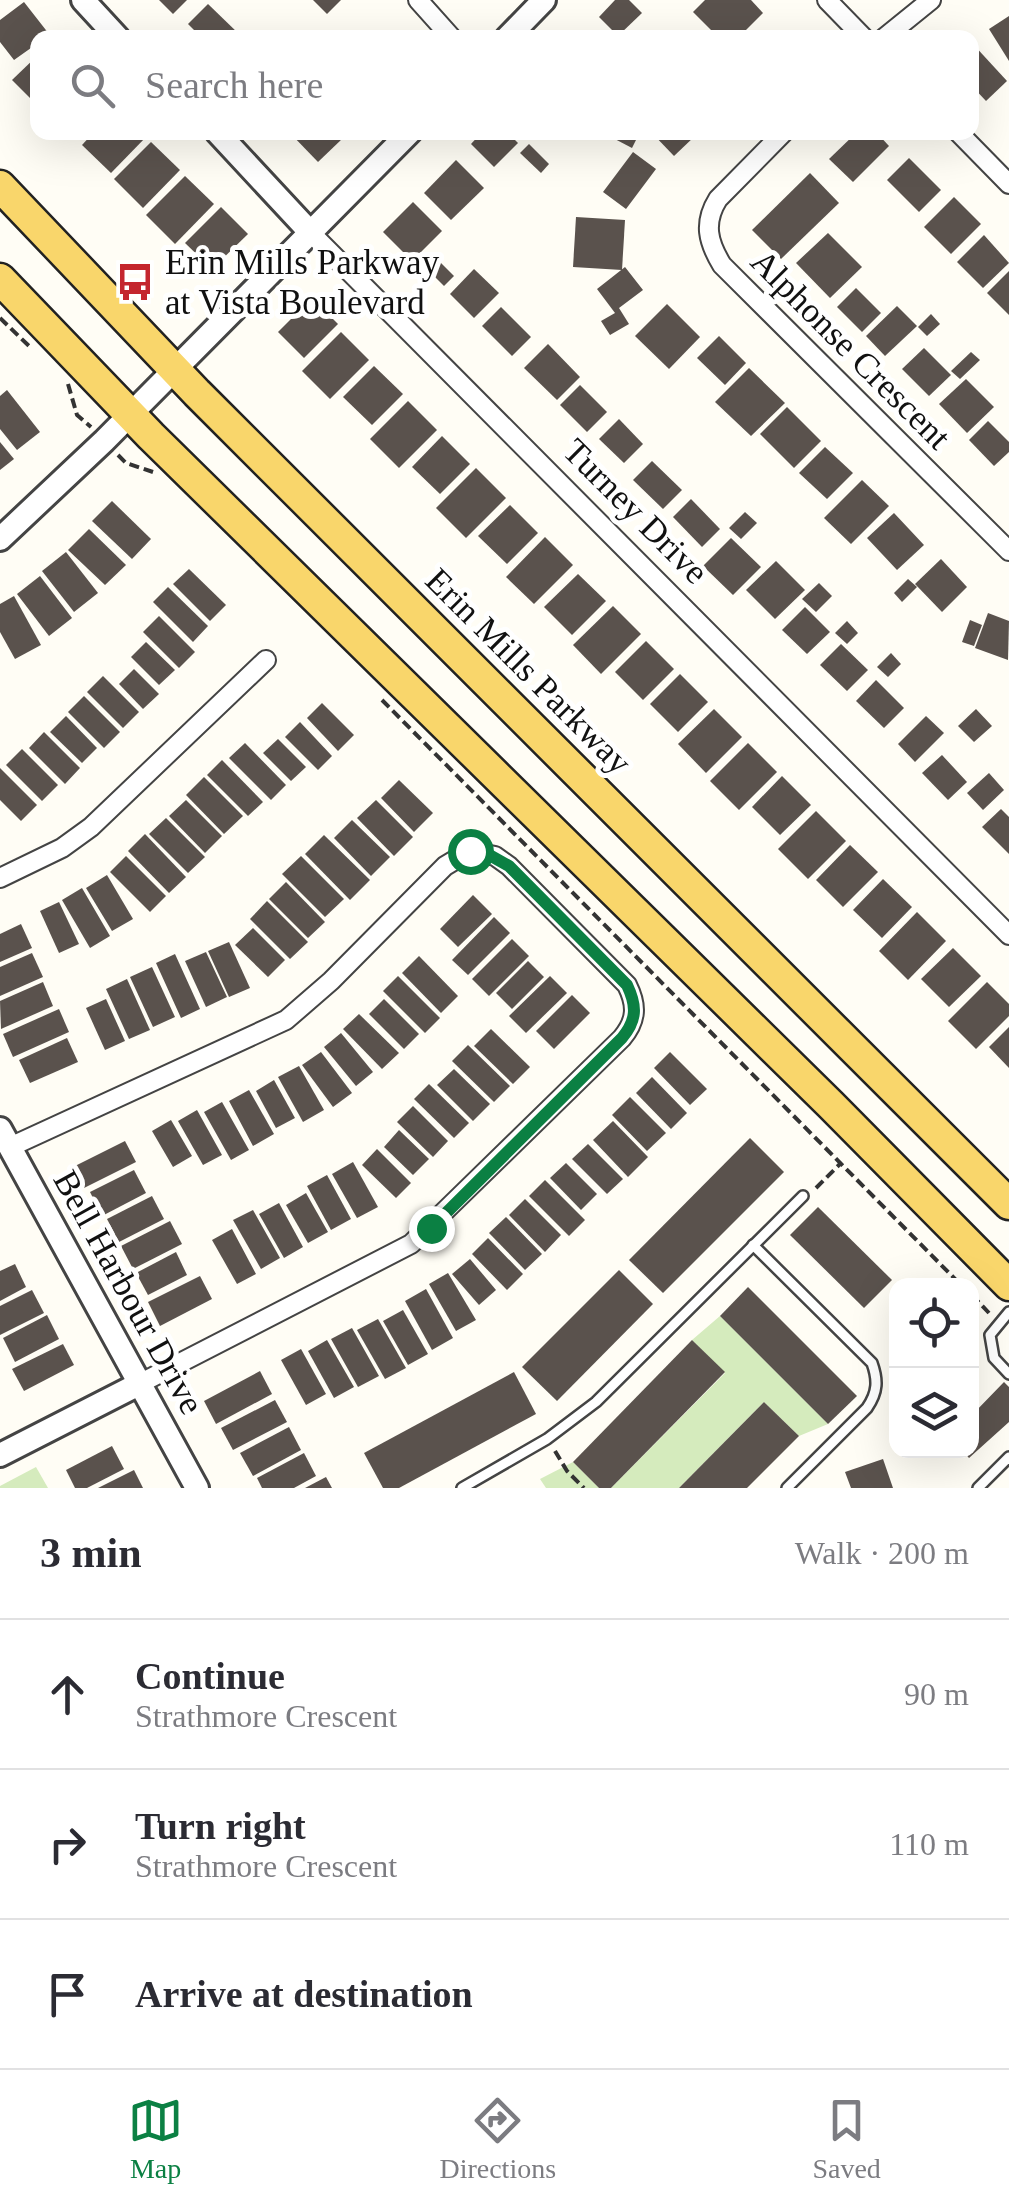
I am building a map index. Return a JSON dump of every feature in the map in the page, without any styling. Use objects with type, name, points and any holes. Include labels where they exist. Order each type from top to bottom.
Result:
[{"type":"main road","name":"Erin Mills Parkway","points":[[0,186],[174,369],[1009,1204]]},
{"type":"main road","points":[[0,279],[129,414],[1009,1284]]},
{"type":"street","points":[[84,0],[111,30]]},
{"type":"street","points":[[418,0],[445,30]]},
{"type":"street","points":[[514,30],[544,0]]},
{"type":"street","points":[[827,0],[856,30]]},
{"type":"street","points":[[894,30],[931,0]]},
{"type":"street","name":"Turney Drive","points":[[224,140],[309,232],[1008,932]]},
{"type":"street","points":[[0,538],[52,492],[402,140]]},
{"type":"street","name":"Alphonse Crescent","points":[[776,140],[710,212],[710,246],[722,265],[1009,552]]},
{"type":"street","points":[[966,140],[1009,184]]},
{"type":"street","points":[[0,878],[62,848],[90,827],[266,660]]},
{"type":"street","points":[[0,1454],[411,1244],[622,1038],[634,1017],[635,1005],[627,985],[509,866],[484,852],[470,851],[445,866],[320,992],[286,1020],[5,1138]]},
{"type":"street","name":"Bell Harbour Drive","points":[[5,1138],[197,1488]]},
{"type":"lane","points":[[462,1488],[547,1439],[596,1402],[802,1196]]},
{"type":"lane","points":[[754,1245],[872,1362],[876,1373],[876,1395],[867,1408],[787,1488]]},
{"type":"lane","points":[[1009,1312],[990,1335],[994,1358],[1009,1374]]},
{"type":"lane","points":[[984,1486],[1009,1457]]},
{"type":"lane","points":[[799,1476],[808,1488]]},
{"type":"path","points":[[0,318],[31,349]]},
{"type":"path","points":[[67,384],[77,415],[88,423]]},
{"type":"path","points":[[123,460],[158,474]]},
{"type":"path","points":[[372,689],[954,1278]]},
{"type":"path","points":[[802,1196],[816,1189],[841,1163]]},
{"type":"path","points":[[547,1439],[584,1488]]},
{"type":"green space","points":[[720,1316],[828,1424],[799,1436],[764,1402],[679,1488],[611,1488],[725,1373],[692,1340]]},
{"type":"green space","points":[[573,1462],[599,1488],[546,1488],[540,1479]]},
{"type":"green space","points":[[36,1467],[48,1488],[0,1488],[0,1486]]},
{"type":"building","points":[[159,0],[187,0],[173,14]]},
{"type":"building","points":[[313,0],[341,0],[327,14]]},
{"type":"building","points":[[615,0],[629,0],[642,13],[624,30],[612,30],[599,17]]},
{"type":"building","points":[[705,0],[751,0],[763,13],[746,30],[711,30],[693,12]]},
{"type":"building","points":[[24,2],[46,30],[30,30],[30,49],[14,60],[0,42],[0,20]]},
{"type":"building","points":[[208,4],[235,30],[194,30],[188,24]]},
{"type":"building","points":[[1009,16],[1009,61],[989,29]]},
{"type":"building","points":[[979,51],[1007,81],[986,101],[979,94]]},
{"type":"building","points":[[30,63],[30,98],[12,80]]},
{"type":"building","points":[[87,140],[143,140],[111,173],[82,145]]},
{"type":"building","points":[[297,140],[341,140],[318,162]]},
{"type":"building","points":[[475,140],[518,143],[494,167],[471,144]]},
{"type":"building","points":[[617,140],[636,140],[632,148]]},
{"type":"building","points":[[659,140],[691,140],[674,156]]},
{"type":"building","points":[[849,140],[883,140],[889,146],[853,182],[829,159]]},
{"type":"building","points":[[151,142],[180,170],[143,208],[114,179]]},
{"type":"building","points":[[529,144],[549,164],[541,173],[520,153]]},
{"type":"building","points":[[633,152],[656,169],[626,209],[603,192]]},
{"type":"building","points":[[909,158],[941,190],[919,212],[887,180]]},
{"type":"building","points":[[456,160],[484,188],[451,220],[424,193]]},
{"type":"building","points":[[810,173],[839,203],[781,259],[752,230]]},
{"type":"building","points":[[185,176],[214,204],[175,244],[146,215]]},
{"type":"building","points":[[954,197],[981,224],[951,254],[924,227]]},
{"type":"building","points":[[413,202],[442,231],[412,261],[383,232]]},
{"type":"building","points":[[221,207],[248,234],[212,269],[185,243]]},
{"type":"building","points":[[576,217],[625,220],[622,270],[573,267]]},
{"type":"building","points":[[828,233],[862,267],[830,298],[796,263]]},
{"type":"building","points":[[984,235],[1009,263],[983,288],[957,262]]},
{"type":"building","points":[[431,253],[454,276],[444,286],[421,263]]},
{"type":"building","points":[[625,267],[643,290],[619,308],[629,324],[610,335],[601,321],[615,313],[597,289]]},
{"type":"building","points":[[474,269],[499,293],[474,318],[450,294]]},
{"type":"building","points":[[1009,271],[1009,315],[987,293]]},
{"type":"building","points":[[856,288],[881,313],[862,332],[837,307]]},
{"type":"building","points":[[312,298],[338,324],[304,358],[278,332]]},
{"type":"building","points":[[667,304],[700,337],[669,369],[635,336]]},
{"type":"building","points":[[897,306],[917,326],[885,356],[866,336]]},
{"type":"building","points":[[501,307],[531,337],[512,356],[482,326]]},
{"type":"building","points":[[931,314],[940,324],[927,336],[918,327]]},
{"type":"building","points":[[341,332],[369,360],[330,399],[302,371]]},
{"type":"building","points":[[719,336],[746,363],[725,385],[697,358]]},
{"type":"building","points":[[548,344],[580,377],[557,400],[524,368]]},
{"type":"building","points":[[924,348],[951,375],[929,396],[902,369]]},
{"type":"building","points":[[971,352],[980,360],[960,379],[951,371]]},
{"type":"building","points":[[374,366],[403,394],[372,425],[343,397]]},
{"type":"building","points":[[749,368],[785,403],[751,436],[715,402]]},
{"type":"building","points":[[966,379],[994,407],[967,433],[939,404]]},
{"type":"building","points":[[580,385],[607,412],[587,432],[560,405]]},
{"type":"building","points":[[7,390],[40,432],[17,450],[0,429],[0,396]]},
{"type":"building","points":[[408,401],[437,430],[399,468],[370,439]]},
{"type":"building","points":[[787,407],[821,441],[794,468],[760,434]]},
{"type":"building","points":[[619,419],[643,444],[624,463],[599,439]]},
{"type":"building","points":[[988,421],[1009,442],[1009,452],[994,466],[969,440]]},
{"type":"building","points":[[442,436],[470,464],[440,494],[412,467]]},
{"type":"building","points":[[0,442],[14,459],[0,470]]},
{"type":"building","points":[[825,447],[853,473],[827,499],[799,473]]},
{"type":"building","points":[[652,461],[682,490],[663,509],[633,480]]},
{"type":"building","points":[[476,468],[506,498],[466,538],[436,508]]},
{"type":"building","points":[[862,480],[889,506],[851,544],[824,518]]},
{"type":"building","points":[[691,499],[720,529],[702,547],[673,517]]},
{"type":"building","points":[[112,501],[151,539],[132,559],[92,521]]},
{"type":"building","points":[[510,505],[538,533],[507,564],[478,536]]},
{"type":"building","points":[[745,512],[757,523],[741,539],[729,528]]},
{"type":"building","points":[[894,513],[924,545],[897,570],[867,538]]},
{"type":"building","points":[[89,529],[126,565],[105,585],[68,550]]},
{"type":"building","points":[[545,537],[573,565],[534,604],[506,577]]},
{"type":"building","points":[[731,538],[761,567],[733,595],[703,566]]},
{"type":"building","points":[[66,552],[98,593],[74,612],[42,571]]},
{"type":"building","points":[[941,559],[967,587],[942,612],[915,584]]},
{"type":"building","points":[[776,561],[805,590],[775,619],[746,590]]},
{"type":"building","points":[[189,569],[226,605],[210,621],[173,584]]},
{"type":"building","points":[[578,574],[606,601],[572,635],[544,607]]},
{"type":"building","points":[[40,576],[72,618],[49,636],[17,594]]},
{"type":"building","points":[[908,579],[917,587],[902,602],[894,593]]},
{"type":"building","points":[[819,583],[832,596],[816,612],[802,599]]},
{"type":"building","points":[[168,587],[208,626],[193,642],[153,602]]},
{"type":"building","points":[[14,596],[41,645],[15,659],[0,632],[0,604]]},
{"type":"building","points":[[613,606],[641,634],[601,674],[573,645]]},
{"type":"building","points":[[805,607],[830,632],[807,654],[782,630]]},
{"type":"building","points":[[988,613],[1009,621],[1008,660],[975,648]]},
{"type":"building","points":[[159,616],[195,652],[179,668],[143,632]]},
{"type":"building","points":[[970,620],[982,625],[974,646],[962,642]]},
{"type":"building","points":[[847,621],[858,633],[847,644],[835,633]]},
{"type":"building","points":[[646,641],[674,669],[643,700],[615,672]]},
{"type":"building","points":[[146,642],[175,670],[159,685],[131,657]]},
{"type":"building","points":[[841,644],[868,670],[847,691],[820,665]]},
{"type":"building","points":[[891,653],[901,664],[888,677],[877,667]]},
{"type":"building","points":[[134,669],[159,694],[143,709],[119,684]]},
{"type":"building","points":[[680,674],[708,702],[678,732],[650,704]]},
{"type":"building","points":[[103,676],[139,712],[123,728],[87,692]]},
{"type":"building","points":[[876,680],[904,708],[884,728],[856,701]]},
{"type":"building","points":[[84,696],[120,732],[104,748],[68,712]]},
{"type":"building","points":[[322,703],[354,735],[338,751],[307,718]]},
{"type":"building","points":[[714,709],[742,737],[706,773],[678,744]]},
{"type":"building","points":[[976,709],[992,726],[974,742],[958,726]]},
{"type":"building","points":[[66,716],[97,748],[82,763],[50,732]]},
{"type":"building","points":[[926,716],[944,733],[915,762],[898,744]]},
{"type":"building","points":[[300,722],[332,756],[318,770],[285,737]]},
{"type":"building","points":[[44,732],[80,768],[65,784],[29,748]]},
{"type":"building","points":[[278,739],[306,767],[291,781],[263,753]]},
{"type":"building","points":[[245,743],[286,785],[271,800],[229,758]]},
{"type":"building","points":[[748,743],[777,772],[739,810],[710,781]]},
{"type":"building","points":[[22,749],[58,785],[42,801],[6,765]]},
{"type":"building","points":[[942,755],[967,782],[948,800],[922,773]]},
{"type":"building","points":[[222,760],[263,802],[248,816],[207,775]]},
{"type":"building","points":[[0,768],[37,805],[21,821],[0,800]]},
{"type":"building","points":[[989,773],[1004,790],[983,810],[967,793]]},
{"type":"building","points":[[782,776],[811,805],[780,835],[752,807]]},
{"type":"building","points":[[204,777],[243,816],[224,834],[186,795]]},
{"type":"building","points":[[399,780],[433,813],[414,832],[381,798]]},
{"type":"building","points":[[186,800],[222,836],[205,853],[169,816]]},
{"type":"building","points":[[376,800],[413,837],[394,856],[357,818]]},
{"type":"building","points":[[1001,809],[1009,817],[1009,854],[982,827]]},
{"type":"building","points":[[816,811],[846,841],[808,879],[778,849]]},
{"type":"building","points":[[166,818],[205,857],[188,873],[149,834]]},
{"type":"building","points":[[352,820],[390,857],[371,876],[334,838]]},
{"type":"building","points":[[145,834],[186,877],[169,893],[128,851]]},
{"type":"building","points":[[324,835],[370,880],[350,900],[305,854]]},
{"type":"building","points":[[850,845],[878,872],[843,907],[816,880]]},
{"type":"building","points":[[126,856],[166,896],[150,912],[110,872]]},
{"type":"building","points":[[301,856],[344,899],[325,917],[282,874]]},
{"type":"building","points":[[107,875],[133,919],[112,931],[86,888]]},
{"type":"building","points":[[883,879],[912,907],[882,938],[853,910]]},
{"type":"building","points":[[286,882],[325,922],[308,938],[269,899]]},
{"type":"building","points":[[82,888],[110,936],[90,948],[62,900]]},
{"type":"building","points":[[473,895],[492,914],[458,947],[440,929]]},
{"type":"building","points":[[267,901],[308,942],[290,959],[250,919]]},
{"type":"building","points":[[59,902],[79,944],[59,953],[40,911]]},
{"type":"building","points":[[917,912],[946,941],[908,980],[879,951]]},
{"type":"building","points":[[494,917],[510,933],[468,975],[452,960]]},
{"type":"building","points":[[21,924],[32,948],[0,962],[0,934]]},
{"type":"building","points":[[253,928],[285,960],[268,977],[235,945]]},
{"type":"building","points":[[512,939],[529,956],[489,996],[472,979]]},
{"type":"building","points":[[229,942],[250,988],[229,997],[208,951]]},
{"type":"building","points":[[953,948],[981,976],[949,1007],[921,979]]},
{"type":"building","points":[[206,952],[227,997],[206,1007],[185,961]]},
{"type":"building","points":[[32,953],[43,977],[0,996],[0,967]]},
{"type":"building","points":[[175,954],[200,1009],[181,1018],[156,963]]},
{"type":"building","points":[[419,956],[458,996],[441,1013],[402,973]]},
{"type":"building","points":[[528,961],[544,977],[512,1009],[496,993]]},
{"type":"building","points":[[152,967],[175,1017],[153,1027],[130,977]]},
{"type":"building","points":[[398,976],[440,1018],[425,1033],[383,991]]},
{"type":"building","points":[[550,976],[567,993],[526,1033],[509,1016]]},
{"type":"building","points":[[127,979],[150,1030],[129,1039],[106,989]]},
{"type":"building","points":[[43,982],[53,1006],[1,1029],[0,1001]]},
{"type":"building","points":[[987,982],[1009,1004],[1009,1016],[976,1049],[948,1021]]},
{"type":"building","points":[[572,995],[590,1013],[554,1049],[536,1031]]},
{"type":"building","points":[[106,999],[125,1041],[105,1050],[86,1008]]},
{"type":"building","points":[[384,999],[419,1034],[404,1049],[369,1014]]},
{"type":"building","points":[[59,1009],[69,1032],[13,1057],[3,1034]]},
{"type":"building","points":[[359,1014],[399,1053],[382,1069],[343,1029]]},
{"type":"building","points":[[1009,1027],[1009,1068],[989,1047]]},
{"type":"building","points":[[491,1029],[530,1067],[513,1084],[474,1046]]},
{"type":"building","points":[[341,1033],[373,1072],[356,1086],[324,1047]]},
{"type":"building","points":[[67,1038],[78,1062],[30,1083],[19,1060]]},
{"type":"building","points":[[468,1045],[510,1086],[494,1102],[452,1061]]},
{"type":"building","points":[[321,1052],[352,1093],[333,1107],[302,1065]]},
{"type":"building","points":[[670,1052],[707,1089],[690,1105],[654,1068]]},
{"type":"building","points":[[299,1066],[324,1110],[303,1122],[278,1077]]},
{"type":"building","points":[[454,1069],[490,1104],[473,1121],[437,1085]]},
{"type":"building","points":[[652,1077],[687,1113],[671,1129],[636,1093]]},
{"type":"building","points":[[274,1080],[295,1118],[276,1128],[256,1091]]},
{"type":"building","points":[[429,1084],[469,1123],[454,1138],[414,1099]]},
{"type":"building","points":[[249,1090],[274,1134],[253,1146],[229,1101]]},
{"type":"building","points":[[630,1097],[666,1133],[647,1151],[612,1115]]},
{"type":"building","points":[[222,1102],[249,1150],[231,1160],[204,1112]]},
{"type":"building","points":[[413,1106],[448,1141],[433,1157],[397,1122]]},
{"type":"building","points":[[197,1110],[222,1155],[203,1165],[178,1121]]},
{"type":"building","points":[[171,1120],[192,1156],[173,1167],[152,1131]]},
{"type":"building","points":[[613,1121],[648,1157],[628,1177],[593,1140]]},
{"type":"building","points":[[399,1130],[429,1159],[413,1175],[384,1147]]},
{"type":"building","points":[[750,1138],[784,1172],[663,1293],[629,1260]]},
{"type":"building","points":[[125,1141],[136,1162],[84,1188],[73,1167]]},
{"type":"building","points":[[588,1144],[623,1179],[607,1194],[572,1159]]},
{"type":"building","points":[[377,1149],[411,1183],[396,1198],[362,1165]]},
{"type":"building","points":[[353,1162],[378,1207],[357,1218],[332,1174]]},
{"type":"building","points":[[566,1163],[597,1194],[581,1210],[550,1178]]},
{"type":"building","points":[[134,1170],[146,1193],[102,1216],[90,1192]]},
{"type":"building","points":[[327,1175],[351,1219],[331,1230],[307,1186]]},
{"type":"building","points":[[545,1180],[585,1220],[569,1236],[529,1196]]},
{"type":"building","points":[[306,1193],[328,1232],[308,1243],[286,1205]]},
{"type":"building","points":[[152,1196],[164,1219],[119,1242],[107,1219]]},
{"type":"building","points":[[525,1199],[561,1235],[545,1252],[509,1215]]},
{"type":"building","points":[[279,1203],[303,1247],[284,1258],[259,1214]]},
{"type":"building","points":[[818,1207],[890,1278],[889,1283],[864,1308],[790,1235]]},
{"type":"building","points":[[253,1210],[280,1258],[261,1269],[233,1220]]},
{"type":"building","points":[[506,1217],[542,1254],[525,1270],[489,1233]]},
{"type":"building","points":[[170,1221],[182,1244],[133,1269],[121,1246]]},
{"type":"building","points":[[232,1229],[256,1274],[237,1284],[212,1240]]},
{"type":"building","points":[[488,1238],[523,1274],[507,1290],[472,1254]]},
{"type":"building","points":[[176,1252],[187,1275],[148,1295],[136,1273]]},
{"type":"building","points":[[470,1259],[496,1290],[479,1305],[452,1274]]},
{"type":"building","points":[[15,1264],[26,1287],[0,1301],[0,1271]]},
{"type":"building","points":[[619,1270],[653,1304],[557,1401],[522,1367]]},
{"type":"building","points":[[448,1273],[476,1320],[456,1331],[429,1284]]},
{"type":"building","points":[[200,1276],[212,1299],[160,1326],[148,1302]]},
{"type":"building","points":[[748,1287],[857,1396],[828,1424],[720,1316]]},
{"type":"building","points":[[426,1289],[453,1338],[432,1350],[405,1301]]},
{"type":"building","points":[[32,1290],[44,1313],[0,1335],[0,1306]]},
{"type":"building","points":[[403,1310],[428,1354],[408,1365],[383,1321]]},
{"type":"building","points":[[47,1315],[59,1339],[15,1362],[3,1338]]},
{"type":"building","points":[[378,1319],[406,1368],[385,1379],[357,1330]]},
{"type":"building","points":[[352,1328],[379,1376],[358,1387],[331,1339]]},
{"type":"building","points":[[327,1340],[354,1387],[334,1398],[308,1351]]},
{"type":"building","points":[[692,1340],[725,1372],[611,1488],[599,1488],[573,1462]]},
{"type":"building","points":[[63,1344],[74,1365],[24,1391],[12,1369]]},
{"type":"building","points":[[301,1349],[326,1394],[306,1405],[281,1360]]},
{"type":"building","points":[[260,1371],[272,1394],[216,1424],[204,1401]]},
{"type":"building","points":[[514,1372],[536,1414],[399,1488],[383,1488],[364,1453]]},
{"type":"building","points":[[1004,1382],[1009,1387],[1009,1422],[979,1449],[979,1408]]},
{"type":"building","points":[[275,1400],[287,1422],[233,1450],[221,1428]]},
{"type":"building","points":[[764,1402],[799,1436],[747,1488],[679,1488]]},
{"type":"building","points":[[289,1427],[301,1450],[253,1476],[240,1453]]},
{"type":"building","points":[[112,1446],[124,1469],[87,1488],[75,1488],[66,1470]]},
{"type":"building","points":[[304,1453],[316,1476],[294,1488],[262,1488],[257,1478]]},
{"type":"building","points":[[883,1459],[893,1488],[851,1488],[845,1472]]},
{"type":"building","points":[[134,1470],[143,1488],[98,1488]]},
{"type":"building","points":[[326,1477],[332,1488],[305,1488]]},
{"type":"place","name":"Erin Mills Parkway at Vista Boulevard","points":[[135,282]]},
{"type":"route","points":[[431,1228],[622,1038],[634,1017],[635,1005],[627,985],[509,866],[495,856],[470,851]]}]
